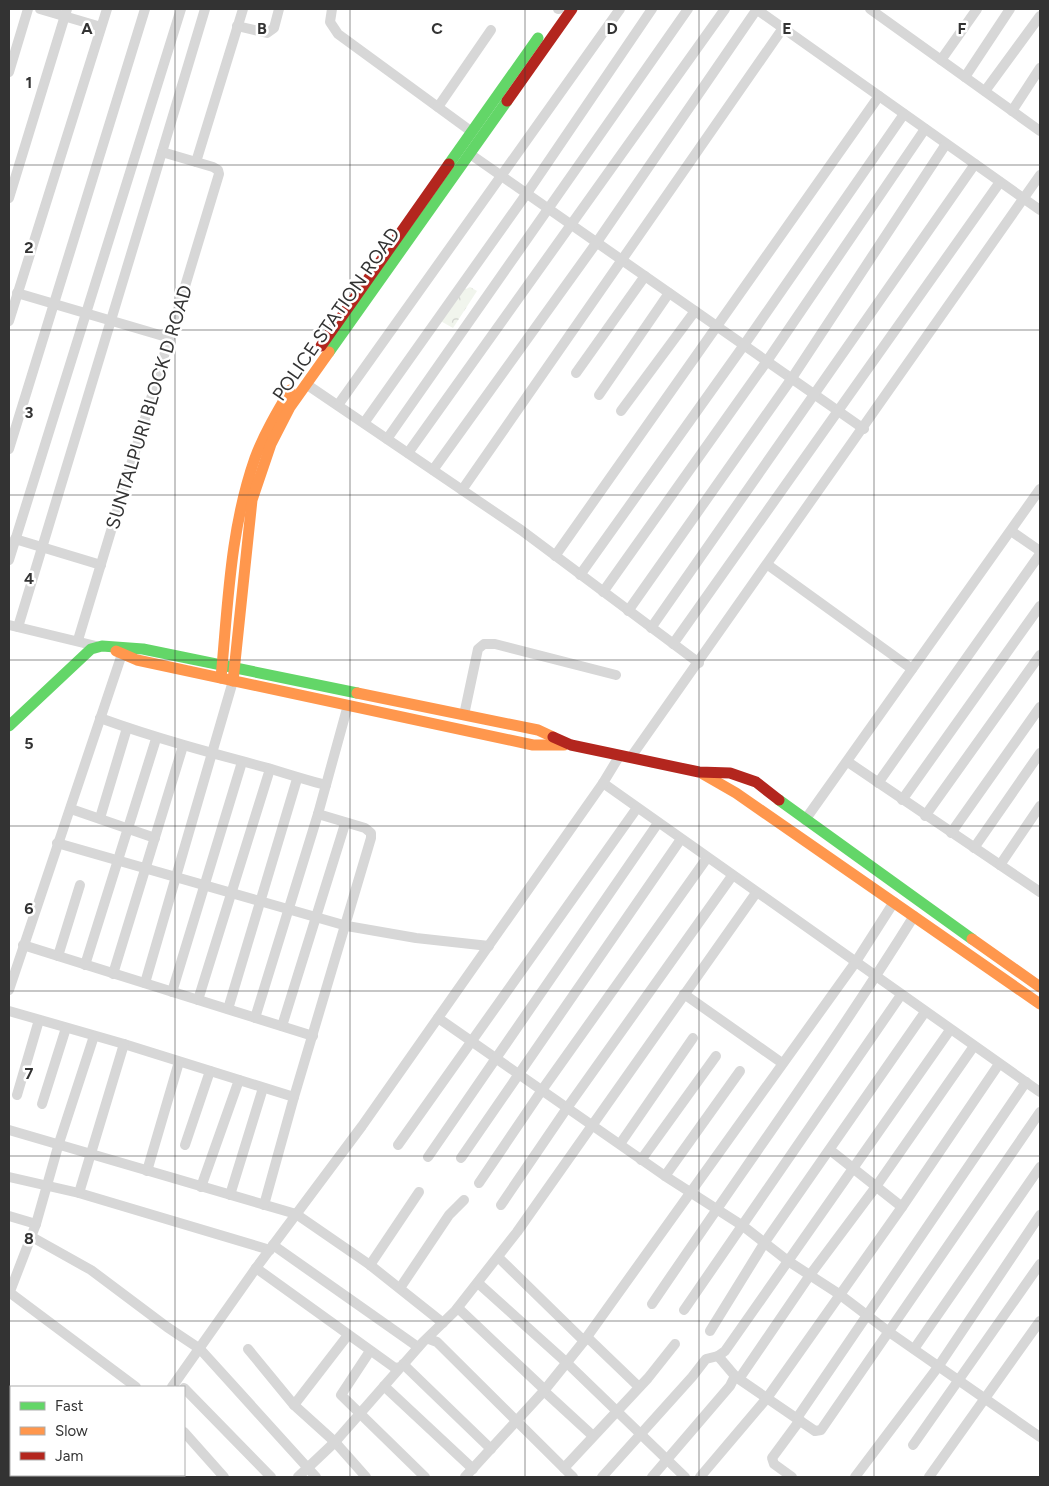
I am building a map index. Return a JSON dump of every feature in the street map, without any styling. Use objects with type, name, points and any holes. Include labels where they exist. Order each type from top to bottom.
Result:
[{"type":"street","points":[[9,72],[28,9]]},
{"type":"street","points":[[40,9],[66,13],[101,27]]},
{"type":"street","points":[[9,320],[107,9]]},
{"type":"street","points":[[9,449],[145,9]]},
{"type":"street","points":[[9,560],[181,9]]},
{"type":"street","points":[[205,9],[42,548],[13,626],[123,651],[234,668],[538,730],[571,745]]},
{"type":"street","points":[[162,152],[196,162],[243,9]]},
{"type":"street","points":[[237,26],[268,34],[274,28],[280,9]]},
{"type":"street","points":[[332,9],[330,22],[338,34],[472,132]]},
{"type":"street","name":"POLICE STATION ROAD","points":[[221,678],[236,521],[248,472],[272,416],[559,9]]},
{"type":"street","name":"POLICE STATION ROAD","points":[[233,681],[252,500],[271,444],[290,407],[572,9]]},
{"type":"street","points":[[338,405],[620,9]]},
{"type":"street","points":[[364,423],[527,193],[652,9]]},
{"type":"street","points":[[387,439],[550,209],[688,9]]},
{"type":"street","points":[[408,453],[726,9]]},
{"type":"street","points":[[433,470],[597,242],[756,9],[1040,210]]},
{"type":"street","points":[[870,9],[1012,110],[1039,127]]},
{"type":"street","points":[[941,60],[977,9]]},
{"type":"street","points":[[965,77],[1010,9]]},
{"type":"street","points":[[9,198],[66,13]]},
{"type":"street","points":[[985,91],[1040,16]]},
{"type":"street","points":[[462,490],[783,28]]},
{"type":"street","points":[[438,107],[492,30]]},
{"type":"street","points":[[1012,110],[1040,68]]},
{"type":"street","points":[[555,556],[880,96]]},
{"type":"street","points":[[580,575],[744,345],[904,114]]},
{"type":"street","points":[[603,592],[767,361],[926,129]]},
{"type":"street","points":[[628,610],[792,378],[946,144]]},
{"type":"street","points":[[470,154],[864,429]]},
{"type":"street","name":"SUNTALPURI BLOCK D ROAD","points":[[78,640],[219,174],[218,170],[213,167],[196,162]]},
{"type":"street","points":[[651,628],[975,164]]},
{"type":"street","points":[[179,1386],[200,1349],[256,1268],[362,1126],[603,783],[699,663],[1040,175]]},
{"type":"street","points":[[673,644],[1000,182]]},
{"type":"street","points":[[576,373],[645,276]]},
{"type":"street","points":[[17,293],[170,338]]},
{"type":"street","points":[[599,395],[669,293]]},
{"type":"street","points":[[621,412],[695,311]]},
{"type":"street","points":[[306,384],[555,556],[699,663]]},
{"type":"street","points":[[805,820],[1040,489]]},
{"type":"street","points":[[878,783],[1040,553],[1011,531]]},
{"type":"street","points":[[15,539],[101,565]]},
{"type":"street","points":[[768,565],[912,669]]},
{"type":"street","points":[[902,800],[1040,606]]},
{"type":"street","points":[[464,715],[478,649],[484,644],[495,644],[616,675]]},
{"type":"street","points":[[9,726],[99,646]]},
{"type":"street","points":[[123,651],[137,660],[533,745],[571,745],[699,772],[730,773],[756,782],[805,820],[1040,987]]},
{"type":"street","points":[[9,990],[56,843],[70,809],[123,651]]},
{"type":"street","points":[[926,816],[1040,655]]},
{"type":"street","points":[[145,983],[233,681]]},
{"type":"street","points":[[255,1018],[287,909],[318,814],[348,705]]},
{"type":"street","points":[[952,833],[1040,707]]},
{"type":"street","points":[[100,718],[156,739],[270,769],[297,779],[326,785]]},
{"type":"street","points":[[100,818],[127,728]]},
{"type":"street","points":[[85,965],[156,739]]},
{"type":"street","points":[[113,974],[183,746]]},
{"type":"street","points":[[974,848],[1040,753]]},
{"type":"street","points":[[172,992],[242,762]]},
{"type":"street","points":[[848,762],[1040,892]]},
{"type":"street","points":[[198,1000],[270,769]]},
{"type":"street","points":[[699,772],[736,793],[1040,1004]]},
{"type":"street","points":[[228,1009],[262,902],[297,779]]},
{"type":"street","points":[[603,783],[854,963],[1040,1092]]},
{"type":"street","points":[[1000,865],[1040,806]]},
{"type":"street","points":[[398,1145],[637,808]]},
{"type":"street","points":[[70,809],[155,838]]},
{"type":"street","points":[[264,1205],[294,1097],[372,838],[371,833],[365,828],[345,824],[318,814]]},
{"type":"street","points":[[428,1156],[658,823]]},
{"type":"street","points":[[282,1026],[345,824]]},
{"type":"street","points":[[461,1158],[680,839]]},
{"type":"street","points":[[56,843],[346,926],[416,938],[489,946]]},
{"type":"street","points":[[479,1183],[542,1090],[707,858]]},
{"type":"street","points":[[501,1205],[567,1108],[732,876]]},
{"type":"street","points":[[58,956],[80,885]]},
{"type":"street","points":[[298,1477],[335,1442],[418,1347],[429,1339],[458,1308],[478,1283],[756,893]]},
{"type":"street","points":[[384,1386],[469,1475],[545,1390],[586,1339],[854,963],[894,902]]},
{"type":"street","points":[[652,1304],[717,1208],[778,1123],[876,977],[914,916]]},
{"type":"street","points":[[23,946],[313,1036]]},
{"type":"street","points":[[684,994],[782,1063]]},
{"type":"street","points":[[684,1310],[901,995]]},
{"type":"street","points":[[9,1011],[124,1044],[294,1097]]},
{"type":"street","points":[[710,1331],[765,1242],[925,1012]]},
{"type":"street","points":[[438,1018],[641,1160],[743,1226],[788,1261],[839,1294],[866,1316],[1040,1437]]},
{"type":"street","points":[[17,1095],[39,1020]]},
{"type":"street","points":[[42,1104],[66,1028]]},
{"type":"street","points":[[602,1477],[706,1359],[718,1356],[725,1351],[950,1030]]},
{"type":"street","points":[[94,1036],[59,1143],[48,1187],[32,1237],[9,1293],[135,1386]]},
{"type":"street","points":[[620,1144],[693,1038]]},
{"type":"street","points":[[79,1193],[124,1044]]},
{"type":"street","points":[[652,1477],[737,1377],[875,1188],[974,1046]]},
{"type":"street","points":[[641,1160],[716,1056]]},
{"type":"street","points":[[147,1171],[179,1062]]},
{"type":"street","points":[[700,1477],[767,1398],[902,1207],[999,1064]]},
{"type":"street","points":[[185,1145],[210,1071]]},
{"type":"street","points":[[665,1176],[740,1071]]},
{"type":"street","points":[[201,1187],[239,1080]]},
{"type":"street","points":[[785,1475],[774,1464],[772,1458],[866,1316],[1026,1082]]},
{"type":"street","points":[[230,1195],[262,1088]]},
{"type":"street","points":[[718,1356],[737,1377],[815,1431],[821,1430],[1040,1112]]},
{"type":"street","points":[[9,1130],[59,1143],[147,1171],[296,1214],[370,1265],[443,1323]]},
{"type":"street","points":[[830,1150],[875,1188],[902,1207]]},
{"type":"street","points":[[914,1349],[1040,1167]]},
{"type":"street","points":[[9,1177],[79,1193],[271,1247],[418,1347]]},
{"type":"street","points":[[370,1265],[419,1192]]},
{"type":"street","points":[[400,1288],[449,1215],[464,1200]]},
{"type":"street","points":[[855,1477],[938,1367],[1040,1215]]},
{"type":"street","points":[[9,1216],[36,1224]]},
{"type":"street","points":[[32,1237],[91,1270],[167,1328],[200,1349],[316,1477]]},
{"type":"street","points":[[498,1257],[640,1387]]},
{"type":"street","points":[[912,1445],[1040,1264]]},
{"type":"street","points":[[256,1268],[370,1351],[401,1366],[491,1449]]},
{"type":"street","points":[[478,1283],[567,1363],[616,1413],[685,1477]]},
{"type":"street","points":[[458,1308],[593,1436]]},
{"type":"street","points":[[929,1477],[986,1400],[1040,1321]]},
{"type":"street","points":[[294,1405],[348,1335]]},
{"type":"street","points":[[429,1339],[437,1342],[573,1477]]},
{"type":"street","points":[[564,1468],[640,1387],[675,1344]]},
{"type":"street","points":[[248,1349],[294,1405],[335,1442],[366,1477]]},
{"type":"street","points":[[370,1351],[341,1395],[425,1477]]},
{"type":"street","points":[[185,1392],[271,1477]]},
{"type":"street","points":[[185,1433],[224,1477]]},
{"type":"green space","points":[[461,286],[466,289],[470,287],[477,291],[453,328],[437,319]]},
{"type":"traffic: fast","points":[[449,164],[538,38]]},
{"type":"traffic: fast","points":[[329,352],[507,101]]},
{"type":"traffic: fast","points":[[9,726],[91,649],[102,646],[143,649],[357,693]]},
{"type":"traffic: fast","points":[[779,800],[972,939]]},
{"type":"traffic: slow","points":[[233,681],[252,500],[271,444],[290,407],[329,352]]},
{"type":"traffic: slow","points":[[221,678],[231,567],[240,512],[255,458],[271,423],[290,390]]},
{"type":"traffic: slow","points":[[116,651],[137,660],[533,745],[564,745]]},
{"type":"traffic: slow","points":[[357,693],[538,730],[553,737]]},
{"type":"traffic: slow","points":[[703,774],[736,793],[1040,1004]]},
{"type":"traffic: slow","points":[[972,939],[1040,987]]},
{"type":"traffic: jam","points":[[507,101],[572,9]]},
{"type":"traffic: jam","points":[[321,346],[449,164]]},
{"type":"traffic: jam","points":[[553,737],[571,745],[699,772],[730,773],[756,782],[779,800]]}]
